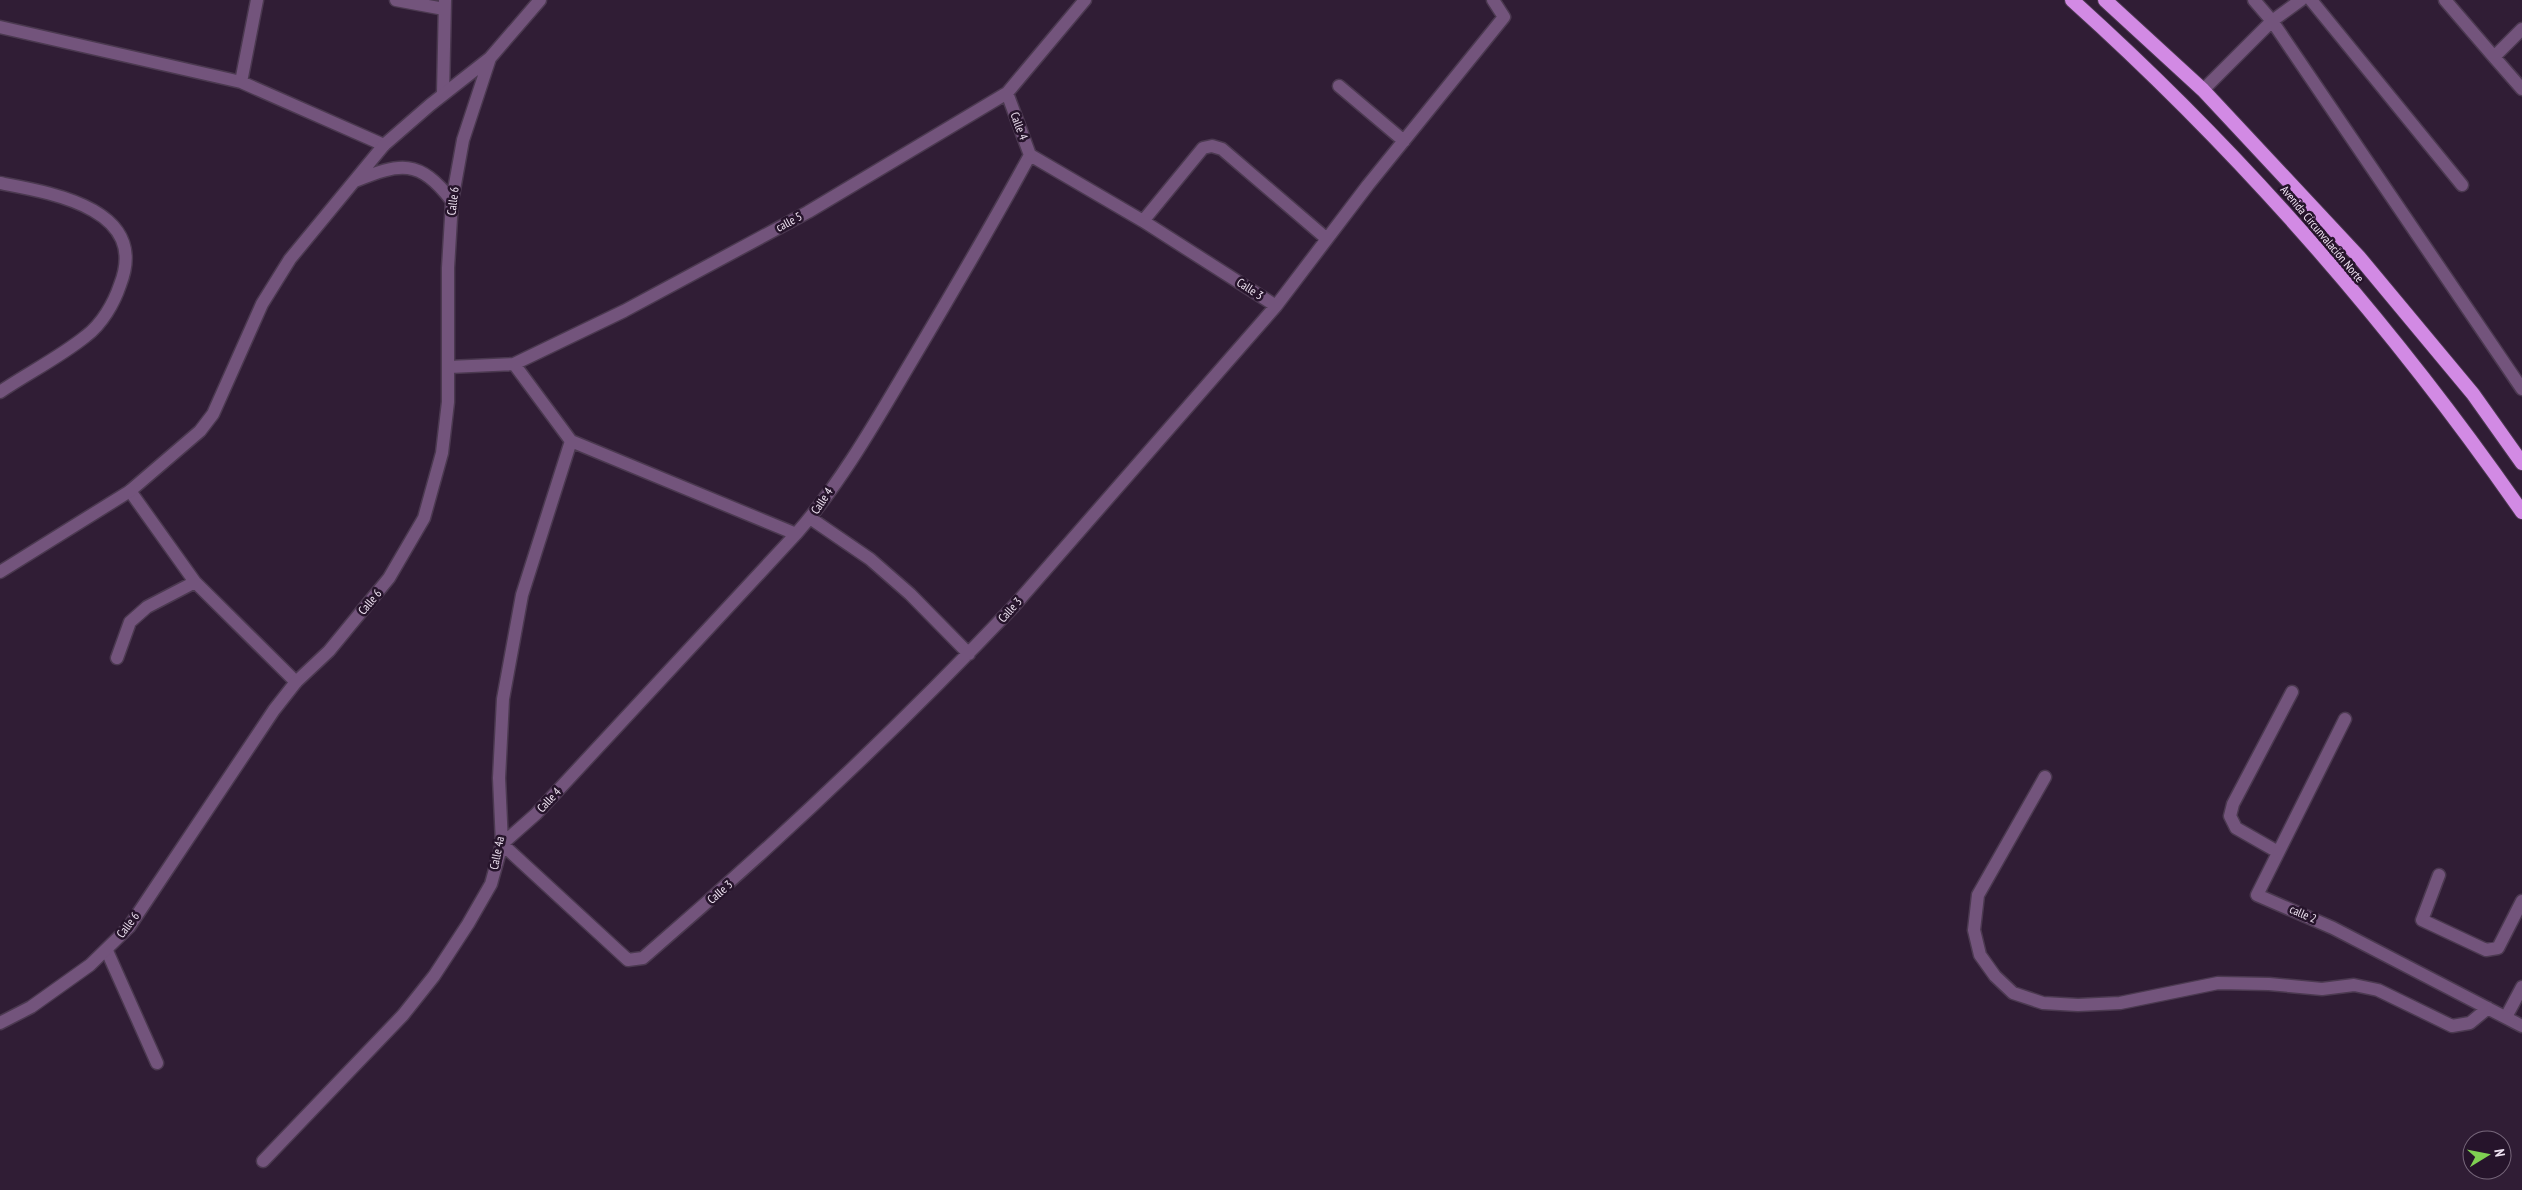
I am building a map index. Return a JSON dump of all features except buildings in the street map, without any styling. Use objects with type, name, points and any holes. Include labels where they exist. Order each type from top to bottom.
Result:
[{"type":"highway","name":"Avenida Circunvalación Norte","points":[[2072,0],[2142,63],[2288,215],[2462,426],[2522,512]]},
{"type":"highway","name":"Avenida Circunvalación Norte","points":[[2105,0],[2203,90],[2359,257],[2473,394],[2522,463]]},
{"type":"street","points":[[241,82],[257,0]]},
{"type":"street","points":[[396,0],[444,4],[443,94]]},
{"type":"street","name":"Calle 6","points":[[0,572],[130,490],[200,431],[213,414],[262,304],[290,259],[384,145],[443,94],[490,58],[540,0]]},
{"type":"street","name":"calle 5","points":[[449,367],[514,364],[624,311],[808,212],[1007,93],[1084,0]]},
{"type":"street","points":[[1276,306],[1404,141],[1504,17],[1493,0]]},
{"type":"street","points":[[2254,0],[2272,21],[2522,389]]},
{"type":"street","points":[[2203,90],[2272,21],[2301,0]]},
{"type":"street","points":[[2311,0],[2462,185]]},
{"type":"street","points":[[2445,0],[2522,89]]},
{"type":"street","points":[[0,28],[241,82],[384,145]]},
{"type":"street","points":[[2494,57],[2522,29]]},
{"type":"street","name":"Calle 6","points":[[0,1024],[31,1008],[107,951],[129,927],[274,710],[296,682],[329,651],[390,578],[424,518],[442,453],[449,367],[448,268],[452,201],[463,140],[490,58]]},
{"type":"street","points":[[1339,86],[1404,141]]},
{"type":"street","name":"Calle 4","points":[[502,844],[536,814],[796,534],[810,518],[878,418],[986,235],[1030,155],[1007,93]]},
{"type":"street","points":[[1143,221],[1203,148],[1212,146],[1222,149],[1327,239]]},
{"type":"street","name":"Calle 3","points":[[502,844],[628,960],[643,958],[746,870],[969,654],[1276,306],[1143,221],[1030,155]]},
{"type":"street","points":[[352,182],[395,168],[415,169],[430,176],[452,201]]},
{"type":"street","points":[[0,183],[56,193],[105,218],[118,232],[126,249],[126,272],[117,294],[88,335],[0,392]]},
{"type":"street","points":[[514,364],[571,441],[796,534]]},
{"type":"street","name":"Calle 4a","points":[[263,1161],[403,1015],[434,976],[468,924],[491,884],[502,844],[499,778],[502,699],[522,595],[571,441]]},
{"type":"street","points":[[130,490],[196,582],[296,682]]},
{"type":"street","points":[[810,518],[870,559],[910,594],[969,654]]},
{"type":"street","points":[[117,658],[130,622],[147,608],[196,582]]},
{"type":"street","points":[[2278,852],[2236,828],[2230,816],[2233,804],[2292,692]]},
{"type":"street","name":"calle 2","points":[[2345,719],[2257,895],[2333,928],[2522,1026]]},
{"type":"street","points":[[2045,778],[1978,895],[1974,930],[1980,955],[1995,976],[2013,993],[2043,1004],[2078,1005],[2120,1003],[2218,983],[2269,984],[2322,989],[2354,985],[2378,990],[2452,1026],[2470,1023],[2488,1008]]},
{"type":"street","points":[[2439,875],[2422,920],[2486,950],[2498,948],[2522,901]]},
{"type":"street","points":[[107,951],[157,1064]]},
{"type":"street","points":[[2506,1018],[2522,987]]}]
